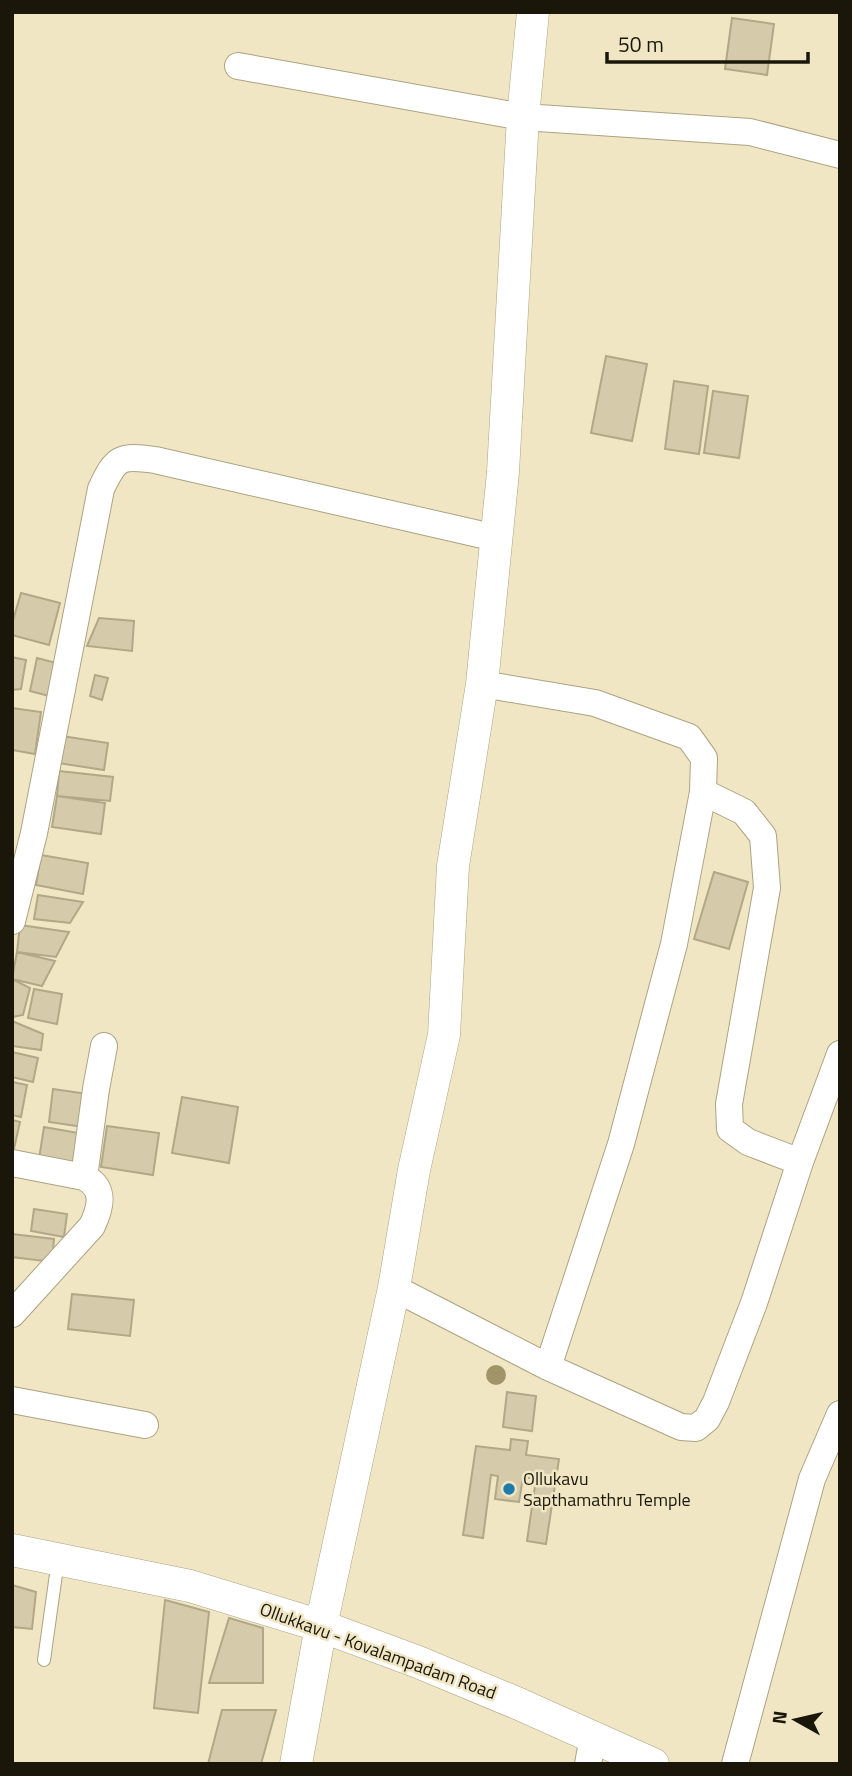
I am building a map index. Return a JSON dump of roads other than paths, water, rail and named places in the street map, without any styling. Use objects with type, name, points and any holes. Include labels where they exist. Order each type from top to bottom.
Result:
[{"type":"street","points":[[296,1764],[321,1626],[394,1288],[414,1170],[444,1035],[453,866],[482,684],[503,472],[523,117],[533,12]]},
{"type":"street","points":[[238,66],[523,117],[750,132],[840,155]]},
{"type":"street","points":[[12,921],[34,833],[101,489],[112,466],[129,457],[155,460],[496,538]]},
{"type":"street","points":[[482,684],[595,703],[689,737],[704,758],[703,792],[674,944],[621,1144],[548,1367]]},
{"type":"street","points":[[703,792],[744,812],[763,836],[767,888],[729,1104],[730,1129],[748,1142],[800,1162]]},
{"type":"street","points":[[84,1177],[104,1046]]},
{"type":"street","points":[[394,1288],[548,1367],[681,1427],[696,1428],[707,1419],[716,1402],[754,1303],[800,1162],[840,1054]]},
{"type":"street","points":[[12,1163],[84,1177],[93,1182],[101,1196],[100,1209],[92,1226],[12,1314]]},
{"type":"street","points":[[12,1400],[145,1425]]},
{"type":"street","points":[[735,1764],[812,1479],[840,1414]]},
{"type":"street","name":"Ollukkavu - Kovalampadam Road","points":[[12,1550],[190,1586],[321,1626],[431,1667],[591,1750],[653,1764]]},
{"type":"lane","points":[[44,1660],[58,1559]]},
{"type":"place","name":"Ollukavu Sapthamathru Temple","points":[[509,1489]]}]
